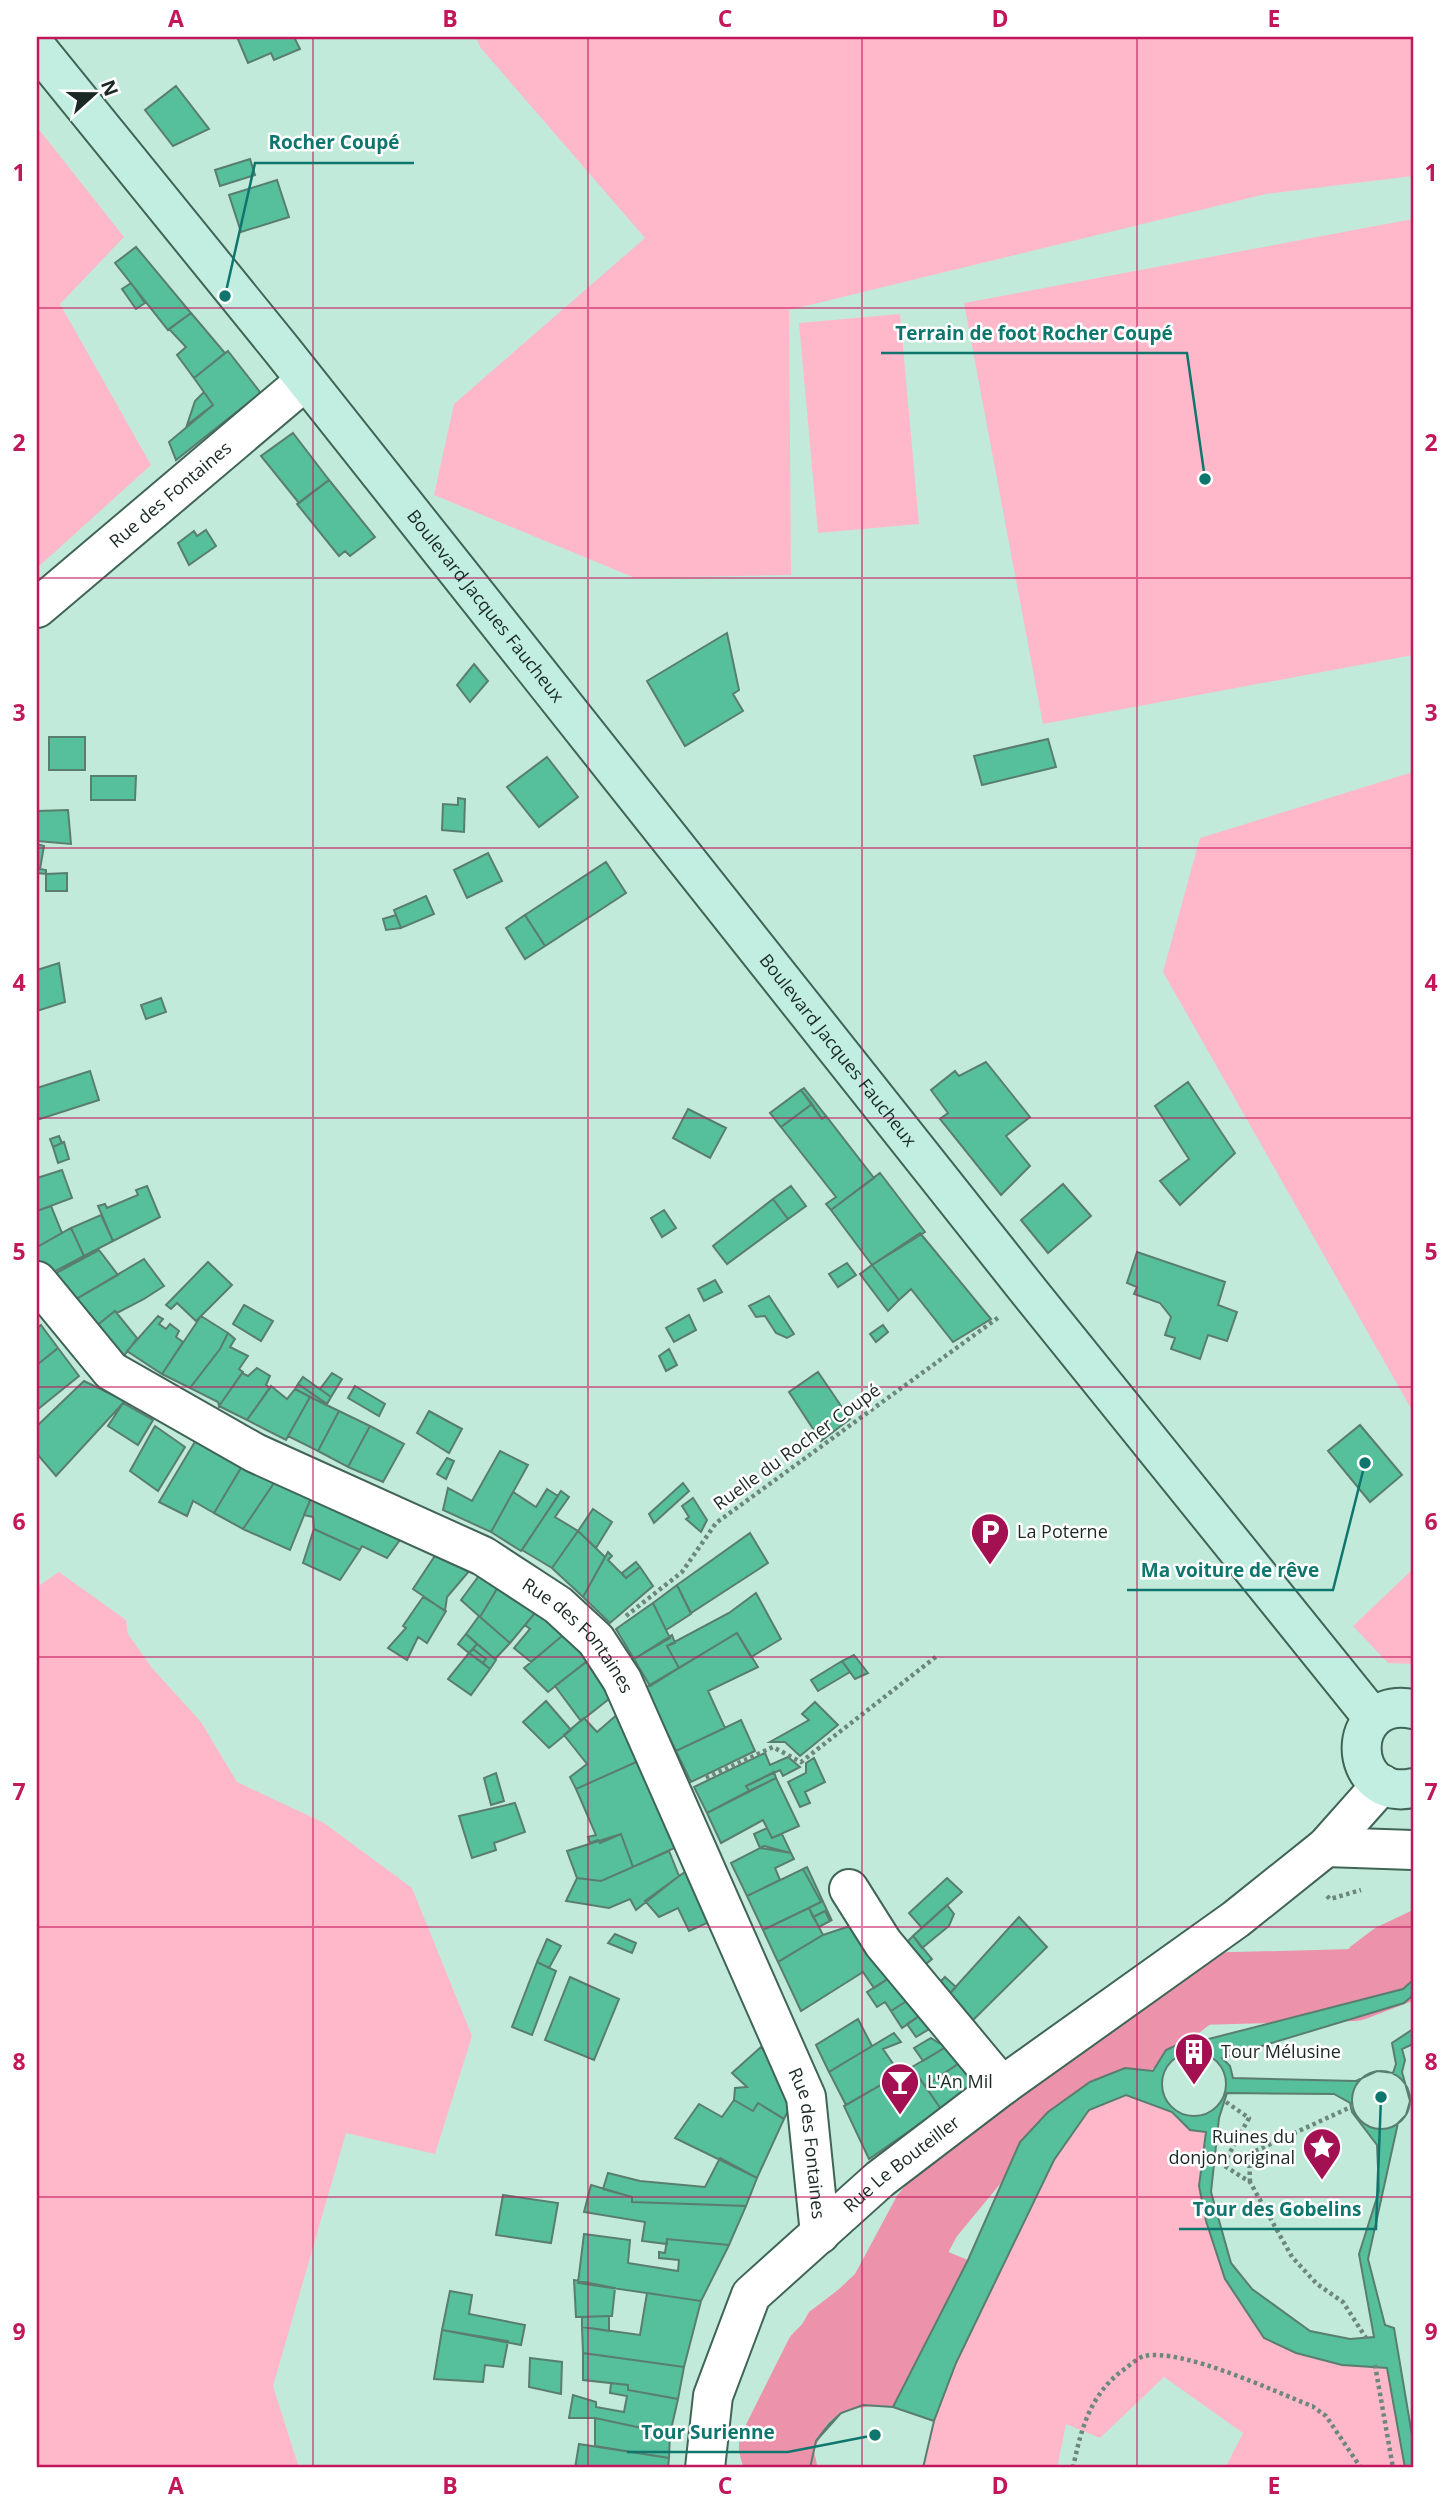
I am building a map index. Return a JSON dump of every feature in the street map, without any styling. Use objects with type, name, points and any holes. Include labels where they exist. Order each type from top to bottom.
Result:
[{"type":"main road","name":"Boulevard Jacques Faucheux","points":[[37,48],[306,381],[1031,1294],[1373,1718]]},
{"type":"main road","points":[[1397,1786],[1364,1765],[1361,1740],[1373,1718],[1393,1708],[1413,1709]]},
{"type":"street","name":"Rue des Fontaines","points":[[37,608],[306,381]]},
{"type":"street","name":"Rue des Fontaines","points":[[37,1280],[111,1371],[255,1453],[483,1556],[558,1605],[596,1640],[622,1680],[806,2097],[820,2234]]},
{"type":"street","name":"Rue Le Bouteiller","points":[[705,2468],[713,2396],[751,2295],[880,2179],[1002,2086],[1236,1919],[1397,1786]]},
{"type":"street","points":[[1326,1847],[1413,1850]]},
{"type":"street","points":[[849,1889],[883,1942],[1002,2086]]},
{"type":"path","name":"Ruelle du Rocher Coupé","points":[[596,1640],[682,1572],[716,1523],[1031,1294]]},
{"type":"path","points":[[674,1794],[773,1747],[801,1762],[937,1656]]},
{"type":"path","points":[[1226,2102],[1249,2118],[1223,2165],[1250,2182]]},
{"type":"path","points":[[1353,2106],[1249,2154],[1250,2182],[1292,2258],[1317,2284],[1342,2302],[1366,2338]]},
{"type":"path","points":[[1073,2468],[1080,2432],[1094,2399],[1112,2378],[1143,2356],[1177,2357],[1312,2406],[1326,2416],[1361,2468]]},
{"type":"path","points":[[1375,2365],[1393,2468]]},
{"type":"shaded area","points":[[476,37],[1413,37],[1413,176],[1266,194],[789,310],[791,575],[635,578],[434,495],[454,404],[645,238],[480,47]]},
{"type":"shaded area","points":[[37,127],[124,237],[60,304],[151,465],[37,568]]},
{"type":"shaded area","points":[[1413,219],[1413,655],[1043,724],[964,303]]},
{"type":"shaded area","points":[[900,314],[919,524],[818,533],[799,323]]},
{"type":"shaded area","points":[[1413,772],[1413,1412],[1163,972],[1200,838]]},
{"type":"shaded area","points":[[1413,1569],[1413,1664],[1388,1663],[1353,1626]]},
{"type":"shaded area","points":[[59,1572],[126,1620],[128,1634],[152,1668],[201,1722],[237,1782],[324,1823],[412,1888],[472,2036],[435,2154],[346,2133],[273,2386],[299,2468],[37,2468],[37,1587]]},
{"type":"shaded area","points":[[1413,1910],[1413,1980],[1403,1989],[1354,2000],[1350,1947],[1375,1928]]},
{"type":"shaded area","points":[[1126,2095],[1172,2112],[1190,2130],[1206,2132],[1199,2186],[1206,2221],[1225,2279],[1264,2338],[1296,2353],[1342,2365],[1387,2368],[1405,2468],[1225,2468],[1243,2433],[1164,2377],[1100,2438],[1066,2424],[1057,2468],[923,2468],[934,2421],[956,2363],[1054,2160],[1089,2110]]},
{"type":"shaded area","points":[[909,2236],[968,2260],[893,2407],[862,2407],[836,2417],[818,2437],[812,2451],[810,2468],[753,2468],[756,2424],[779,2365],[809,2312]]},
{"type":"building","points":[[237,37],[294,37],[300,49],[274,60],[271,53],[248,63]]},
{"type":"building","points":[[176,86],[209,129],[173,146],[145,110]]},
{"type":"building","points":[[250,159],[255,175],[220,186],[215,170]]},
{"type":"building","points":[[277,180],[289,217],[241,232],[229,195]]},
{"type":"building","points":[[136,247],[191,313],[168,330],[115,263]]},
{"type":"building","points":[[131,283],[145,303],[136,309],[122,289]]},
{"type":"building","points":[[191,313],[225,353],[194,378],[177,355],[186,347],[169,329]]},
{"type":"building","points":[[228,351],[260,392],[176,460],[169,442],[213,405],[194,378]]},
{"type":"building","points":[[204,392],[213,405],[187,425],[195,401]]},
{"type":"building","points":[[293,433],[329,480],[299,503],[261,456]]},
{"type":"building","points":[[329,480],[375,537],[350,556],[345,551],[339,556],[297,504]]},
{"type":"building","points":[[206,530],[216,546],[189,565],[178,543],[194,531],[197,536]]},
{"type":"building","points":[[727,633],[739,690],[733,694],[743,711],[685,746],[647,681]]},
{"type":"building","points":[[474,664],[488,681],[470,702],[457,685]]},
{"type":"building","points":[[49,737],[85,737],[85,770],[49,770]]},
{"type":"building","points":[[1048,739],[1056,767],[982,785],[974,756]]},
{"type":"building","points":[[547,757],[578,797],[539,827],[507,787]]},
{"type":"building","points":[[91,776],[136,776],[135,800],[91,800]]},
{"type":"building","points":[[458,798],[465,799],[464,832],[442,830],[443,804],[458,805]]},
{"type":"building","points":[[68,810],[71,844],[37,841],[37,811]]},
{"type":"building","points":[[37,844],[44,846],[40,869],[46,870],[46,874],[37,873]]},
{"type":"building","points":[[488,853],[502,881],[467,898],[454,870]]},
{"type":"building","points":[[606,862],[626,893],[545,946],[525,915]]},
{"type":"building","points":[[67,873],[67,891],[46,891],[46,874]]},
{"type":"building","points":[[426,896],[434,914],[401,928],[394,910]]},
{"type":"building","points":[[396,915],[401,928],[386,930],[383,919]]},
{"type":"building","points":[[525,915],[545,946],[525,959],[506,928]]},
{"type":"building","points":[[59,963],[65,1002],[37,1011],[37,970]]},
{"type":"building","points":[[161,998],[166,1012],[146,1019],[141,1005]]},
{"type":"building","points":[[986,1062],[1030,1117],[1006,1136],[1030,1166],[1001,1195],[940,1119],[948,1113],[931,1090],[955,1071],[959,1076]]},
{"type":"building","points":[[90,1071],[99,1100],[37,1120],[37,1088]]},
{"type":"building","points":[[1188,1082],[1235,1153],[1180,1205],[1160,1181],[1189,1159],[1155,1106]]},
{"type":"building","points":[[804,1088],[826,1116],[822,1119],[801,1090]]},
{"type":"building","points":[[801,1090],[812,1104],[781,1127],[770,1113]]},
{"type":"building","points":[[812,1104],[822,1119],[826,1116],[874,1178],[831,1210],[826,1204],[836,1197],[781,1127]]},
{"type":"building","points":[[688,1109],[726,1128],[710,1158],[673,1138]]},
{"type":"building","points":[[59,1136],[62,1143],[53,1147],[50,1139]]},
{"type":"building","points":[[64,1142],[69,1159],[58,1163],[53,1147]]},
{"type":"building","points":[[62,1170],[72,1198],[37,1211],[37,1178]]},
{"type":"building","points":[[880,1173],[925,1232],[872,1265],[831,1210]]},
{"type":"building","points":[[1063,1184],[1091,1216],[1048,1253],[1021,1220]]},
{"type":"building","points":[[147,1186],[160,1217],[113,1241],[98,1206],[105,1204],[107,1208],[138,1195],[136,1190]]},
{"type":"building","points":[[791,1186],[806,1206],[788,1219],[773,1199]]},
{"type":"building","points":[[773,1199],[788,1219],[727,1264],[713,1246]]},
{"type":"building","points":[[51,1206],[62,1233],[37,1247],[37,1211]]},
{"type":"building","points":[[664,1210],[676,1228],[662,1237],[651,1218]]},
{"type":"building","points":[[101,1215],[113,1241],[84,1256],[71,1228]]},
{"type":"building","points":[[71,1228],[84,1256],[46,1276],[37,1263],[37,1247]]},
{"type":"building","points":[[920,1233],[991,1319],[953,1342],[911,1289],[899,1300],[872,1265]]},
{"type":"building","points":[[99,1250],[118,1275],[66,1305],[47,1278]]},
{"type":"building","points":[[1137,1252],[1225,1282],[1218,1305],[1237,1312],[1227,1341],[1208,1335],[1200,1359],[1171,1349],[1175,1338],[1165,1335],[1171,1317],[1160,1303],[1134,1294],[1137,1287],[1127,1283]]},
{"type":"building","points":[[144,1259],[164,1286],[117,1313],[115,1311],[90,1331],[66,1305]]},
{"type":"building","points":[[208,1262],[232,1285],[196,1321],[177,1303],[171,1309],[166,1305]]},
{"type":"building","points":[[847,1263],[856,1275],[838,1287],[829,1274]]},
{"type":"building","points":[[872,1265],[899,1300],[888,1311],[860,1274]]},
{"type":"building","points":[[715,1280],[722,1292],[704,1301],[698,1289]]},
{"type":"building","points":[[769,1296],[794,1334],[787,1338],[776,1333],[765,1316],[756,1317],[749,1306]]},
{"type":"building","points":[[244,1305],[273,1321],[261,1341],[233,1324]]},
{"type":"building","points":[[115,1311],[137,1338],[124,1356],[112,1350],[91,1330]]},
{"type":"building","points":[[689,1315],[696,1330],[674,1342],[666,1328]]},
{"type":"building","points":[[158,1316],[163,1319],[159,1324],[166,1329],[170,1324],[179,1331],[176,1337],[183,1342],[162,1374],[127,1351]]},
{"type":"building","points":[[201,1316],[228,1333],[220,1349],[190,1388],[162,1374]]},
{"type":"building","points":[[41,1325],[58,1348],[37,1365],[37,1328]]},
{"type":"building","points":[[883,1325],[888,1332],[876,1342],[870,1334]]},
{"type":"building","points":[[228,1333],[235,1339],[230,1347],[248,1356],[239,1369],[243,1372],[219,1406],[218,1402],[190,1388],[220,1349]]},
{"type":"building","points":[[58,1348],[79,1376],[37,1410],[37,1365]]},
{"type":"building","points":[[669,1349],[677,1365],[666,1371],[659,1356]]},
{"type":"building","points":[[257,1368],[270,1376],[266,1385],[270,1388],[247,1420],[219,1406],[242,1373],[248,1376]]},
{"type":"building","points":[[818,1372],[850,1419],[821,1441],[789,1392]]},
{"type":"building","points":[[332,1373],[342,1379],[331,1397],[320,1389]]},
{"type":"building","points":[[303,1377],[331,1397],[327,1404],[298,1384]]},
{"type":"building","points":[[84,1381],[125,1401],[56,1476],[37,1454],[37,1426]]},
{"type":"building","points":[[298,1384],[327,1404],[295,1389]]},
{"type":"building","points":[[271,1386],[287,1399],[295,1389],[310,1397],[286,1440],[247,1420]]},
{"type":"building","points":[[355,1386],[385,1404],[379,1416],[348,1398]]},
{"type":"building","points":[[310,1397],[339,1411],[318,1451],[288,1436]]},
{"type":"building","points":[[123,1403],[153,1420],[138,1445],[108,1426]]},
{"type":"building","points":[[339,1411],[370,1426],[348,1467],[318,1451]]},
{"type":"building","points":[[429,1411],[462,1429],[449,1453],[417,1433]]},
{"type":"building","points":[[1360,1425],[1402,1475],[1370,1502],[1328,1451]]},
{"type":"building","points":[[155,1426],[185,1447],[158,1491],[130,1471]]},
{"type":"building","points":[[370,1426],[404,1444],[383,1482],[348,1467]]},
{"type":"building","points":[[199,1435],[247,1458],[214,1513],[193,1501],[187,1516],[159,1502]]},
{"type":"building","points":[[500,1451],[528,1465],[491,1532],[443,1510],[448,1488],[472,1501]]},
{"type":"building","points":[[447,1458],[454,1461],[446,1479],[437,1474]]},
{"type":"building","points":[[242,1466],[276,1480],[243,1529],[214,1513]]},
{"type":"building","points":[[276,1480],[313,1493],[290,1550],[243,1529]]},
{"type":"building","points":[[683,1483],[689,1491],[654,1523],[649,1514]]},
{"type":"building","points":[[547,1489],[558,1496],[521,1551],[491,1532],[513,1492],[536,1507]]},
{"type":"building","points":[[561,1491],[569,1497],[555,1517],[578,1531],[552,1568],[522,1550]]},
{"type":"building","points":[[313,1493],[407,1530],[387,1558],[362,1546],[360,1550],[314,1529],[313,1517],[304,1515]]},
{"type":"building","points":[[693,1498],[707,1520],[701,1532],[686,1519],[689,1517],[682,1506]]},
{"type":"building","points":[[593,1509],[612,1522],[596,1548],[578,1531]]},
{"type":"building","points":[[314,1529],[360,1550],[340,1580],[303,1563]]},
{"type":"building","points":[[578,1531],[605,1557],[583,1597],[552,1568]]},
{"type":"building","points":[[750,1533],[768,1563],[691,1613],[677,1585]]},
{"type":"building","points":[[442,1545],[476,1563],[447,1597],[445,1611],[413,1589]]},
{"type":"building","points":[[608,1552],[612,1556],[608,1560],[626,1578],[640,1567],[653,1586],[610,1623],[583,1597]]},
{"type":"building","points":[[636,1562],[640,1567],[626,1578],[622,1573]]},
{"type":"building","points":[[484,1569],[501,1582],[480,1617],[461,1600]]},
{"type":"building","points":[[503,1579],[540,1607],[510,1643],[480,1617]]},
{"type":"building","points":[[677,1585],[691,1614],[666,1630],[653,1603]]},
{"type":"building","points":[[756,1593],[781,1639],[751,1657],[737,1633],[679,1668],[667,1646],[729,1613]]},
{"type":"building","points":[[423,1597],[446,1611],[427,1643],[418,1637],[407,1660],[388,1648],[406,1628],[403,1626]]},
{"type":"building","points":[[653,1603],[670,1638],[634,1659],[616,1629]]},
{"type":"building","points":[[540,1607],[568,1631],[531,1662],[514,1648],[530,1629],[525,1625]]},
{"type":"building","points":[[479,1616],[510,1643],[495,1659],[466,1634]]},
{"type":"building","points":[[568,1631],[597,1653],[548,1692],[524,1668]]},
{"type":"building","points":[[737,1633],[758,1667],[708,1691],[725,1728],[676,1751],[645,1688]]},
{"type":"building","points":[[466,1634],[477,1644],[469,1653],[458,1644]]},
{"type":"building","points":[[672,1635],[675,1643],[667,1646],[679,1668],[650,1686],[634,1659]]},
{"type":"building","points":[[477,1644],[496,1660],[490,1669],[483,1663],[486,1659],[473,1649]]},
{"type":"building","points":[[473,1649],[486,1659],[483,1663],[469,1653]]},
{"type":"building","points":[[469,1653],[490,1669],[471,1695],[448,1679]]},
{"type":"building","points":[[854,1655],[868,1673],[855,1679],[842,1661]]},
{"type":"building","points":[[593,1657],[614,1695],[581,1721],[555,1686]]},
{"type":"building","points":[[842,1661],[850,1672],[818,1691],[811,1680]]},
{"type":"building","points":[[546,1701],[571,1730],[549,1748],[523,1722]]},
{"type":"building","points":[[815,1702],[838,1725],[800,1756],[785,1742],[770,1742],[809,1720],[802,1714]]},
{"type":"building","points":[[620,1712],[643,1759],[576,1789],[570,1777],[587,1764],[564,1735],[584,1718],[597,1732]]},
{"type":"building","points":[[741,1720],[755,1751],[691,1782],[676,1751]]},
{"type":"building","points":[[765,1753],[770,1765],[788,1757],[800,1767],[783,1776],[780,1770],[746,1786],[749,1791],[707,1813],[694,1787]]},
{"type":"building","points":[[814,1758],[825,1782],[805,1792],[810,1803],[800,1807],[788,1782],[806,1773],[806,1763]]},
{"type":"building","points":[[643,1759],[683,1844],[633,1867],[621,1834],[600,1843],[598,1840],[590,1843],[588,1837],[596,1835],[576,1789]]},
{"type":"building","points":[[774,1772],[776,1778],[749,1791],[746,1786]]},
{"type":"building","points":[[496,1773],[504,1801],[491,1805],[484,1778]]},
{"type":"building","points":[[776,1778],[799,1826],[772,1838],[763,1820],[721,1843],[707,1813]]},
{"type":"building","points":[[515,1803],[525,1832],[494,1843],[496,1850],[472,1858],[459,1816]]},
{"type":"building","points":[[767,1828],[772,1838],[782,1834],[791,1853],[760,1848],[754,1834]]},
{"type":"building","points":[[621,1834],[633,1867],[601,1881],[577,1878],[567,1851]]},
{"type":"building","points":[[764,1846],[791,1853],[794,1859],[775,1868],[780,1880],[747,1896],[731,1863]]},
{"type":"building","points":[[669,1851],[679,1876],[636,1910],[630,1899],[609,1908],[566,1901],[577,1878],[601,1881]]},
{"type":"building","points":[[693,1866],[716,1919],[689,1931],[678,1908],[659,1917],[645,1901]]},
{"type":"building","points":[[807,1867],[832,1921],[825,1911],[813,1917],[809,1908],[821,1902],[803,1869]]},
{"type":"building","points":[[803,1869],[821,1902],[763,1930],[747,1896]]},
{"type":"building","points":[[947,1878],[962,1892],[922,1928],[909,1913]]},
{"type":"building","points":[[947,1905],[954,1914],[949,1926],[922,1948],[913,1936]]},
{"type":"building","points":[[809,1908],[823,1935],[778,1962],[763,1930]]},
{"type":"building","points":[[825,1911],[830,1921],[819,1927],[813,1917]]},
{"type":"building","points":[[1019,1917],[1047,1947],[965,2028],[941,2003]]},
{"type":"building","points":[[859,1923],[895,1974],[874,1988],[863,1972],[801,2011],[778,1962],[823,1935]]},
{"type":"building","points":[[615,1934],[636,1943],[632,1953],[608,1943]]},
{"type":"building","points":[[913,1936],[932,1959],[916,1972],[899,1950]]},
{"type":"building","points":[[547,1939],[561,1946],[549,1968],[537,1962]]},
{"type":"building","points":[[537,1962],[556,1971],[532,2035],[512,2027]]},
{"type":"building","points":[[895,1974],[913,1997],[891,2011],[885,2002],[877,2007],[867,1992]]},
{"type":"building","points":[[570,1977],[619,1999],[594,2060],[545,2040]]},
{"type":"building","points":[[945,1977],[956,1987],[941,2003],[931,1991]]},
{"type":"building","points":[[1413,1980],[1413,1995],[1404,2003],[1222,2058],[1230,2066],[1233,2078],[1356,2081],[1377,2071],[1393,2073],[1396,2064],[1392,2043],[1413,2029],[1413,2044],[1402,2049],[1405,2060],[1402,2072],[1410,2101],[1406,2115],[1398,2123],[1368,2259],[1385,2325],[1394,2328],[1413,2441],[1413,2468],[1405,2468],[1387,2368],[1342,2365],[1296,2353],[1264,2338],[1225,2279],[1206,2221],[1199,2186],[1206,2132],[1190,2130],[1172,2112],[1126,2095],[1089,2110],[1054,2160],[956,2363],[934,2421],[923,2468],[810,2468],[816,2441],[841,2413],[863,2405],[893,2407],[968,2260],[1020,2142],[1048,2112],[1090,2082],[1125,2068],[1153,2071],[1166,2050],[1179,2044],[1193,2043],[1403,1989]],"holes":[[[1227,2093],[1334,2094],[1350,2103],[1352,2112],[1377,2145],[1379,2191],[1359,2254],[1374,2337],[1350,2339],[1310,2331],[1252,2289],[1231,2263],[1211,2192],[1219,2118]]]},
{"type":"building","points":[[913,1997],[925,2012],[902,2028],[891,2011]]},
{"type":"building","points":[[925,2012],[936,2025],[916,2037],[907,2024]]},
{"type":"building","points":[[858,2019],[872,2046],[829,2072],[816,2045]]},
{"type":"building","points":[[894,2033],[901,2042],[883,2049],[900,2074],[846,2105],[829,2072]]},
{"type":"building","points":[[931,2038],[939,2043],[947,2039],[951,2044],[923,2061],[914,2048]]},
{"type":"building","points":[[951,2044],[964,2060],[925,2086],[912,2067]]},
{"type":"building","points":[[761,2047],[796,2095],[784,2119],[758,2103],[753,2111],[734,2100],[735,2088],[747,2087],[732,2073]]},
{"type":"building","name":"Tour Mélusine","points":[[1194,2052],[1206,2054],[1217,2061],[1224,2072],[1224,2096],[1217,2107],[1206,2114],[1194,2116],[1182,2114],[1171,2107],[1164,2096],[1162,2084],[1164,2072],[1171,2061],[1182,2054]]},
{"type":"building","points":[[964,2060],[978,2083],[941,2109],[925,2086]]},
{"type":"building","points":[[912,2067],[941,2109],[869,2159],[844,2106]]},
{"type":"building","points":[[1381,2071],[1392,2073],[1405,2084],[1410,2100],[1408,2111],[1397,2124],[1381,2129],[1370,2127],[1357,2116],[1352,2100],[1354,2089],[1365,2076]]},
{"type":"building","points":[[734,2100],[753,2111],[758,2103],[784,2119],[757,2178],[675,2138],[699,2104],[722,2117]]},
{"type":"building","points":[[720,2158],[757,2178],[746,2206],[632,2202],[632,2197],[603,2189],[608,2173],[640,2181],[705,2187]]},
{"type":"building","points":[[591,2185],[632,2197],[632,2202],[746,2206],[729,2245],[667,2239],[667,2244],[642,2241],[645,2222],[584,2212]]},
{"type":"building","points":[[503,2195],[558,2203],[551,2243],[496,2235]]},
{"type":"building","points":[[584,2234],[630,2240],[628,2263],[678,2271],[679,2260],[659,2258],[659,2252],[665,2253],[667,2239],[729,2245],[701,2301],[578,2283]]},
{"type":"building","points":[[574,2280],[615,2288],[612,2316],[576,2317]]},
{"type":"building","points":[[450,2291],[472,2295],[469,2314],[525,2325],[521,2345],[442,2330]]},
{"type":"building","points":[[647,2293],[701,2301],[684,2367],[583,2353],[582,2327],[640,2335]]},
{"type":"building","points":[[609,2316],[609,2331],[582,2327],[582,2317]]},
{"type":"building","points":[[442,2330],[508,2341],[503,2367],[485,2365],[483,2382],[434,2379]]},
{"type":"building","points":[[583,2353],[684,2367],[678,2399],[628,2390],[628,2385],[583,2380]]},
{"type":"building","points":[[530,2358],[562,2362],[561,2394],[529,2387]]},
{"type":"building","points":[[611,2383],[628,2385],[628,2390],[678,2399],[670,2434],[595,2418],[569,2418],[573,2395],[596,2402],[596,2407],[624,2412],[627,2396],[610,2393]]},
{"type":"building","points":[[863,2405],[893,2407],[934,2421],[923,2468],[810,2468],[816,2441],[829,2424],[841,2413]]},
{"type":"building","points":[[595,2418],[670,2434],[669,2458],[595,2446]]},
{"type":"building","points":[[579,2444],[669,2458],[668,2468],[575,2468]]},
{"type":"waterway","points":[[781,2468],[775,2447],[820,2357],[884,2296],[927,2216],[1003,2124],[1118,2050],[1197,1989],[1354,1985],[1406,1965],[1413,1965]]},
{"type":"place","name":"Rocher Coupé","points":[[225,296]]},
{"type":"place","name":"Terrain de foot Rocher Coupé","points":[[1205,479]]},
{"type":"place","name":"Ma voiture de rêve","points":[[1365,1463]]},
{"type":"place","name":"La Poterne","points":[[990,1566]]},
{"type":"place","name":"Tour Mélusine","points":[[1194,2086]]},
{"type":"place","name":"Tour des Gobelins","points":[[1381,2097]]},
{"type":"place","name":"L'An Mil","points":[[900,2116]]},
{"type":"place","name":"Ruines du donjon original","points":[[1322,2181]]},
{"type":"place","name":"Tour Surienne","points":[[875,2435]]}]
